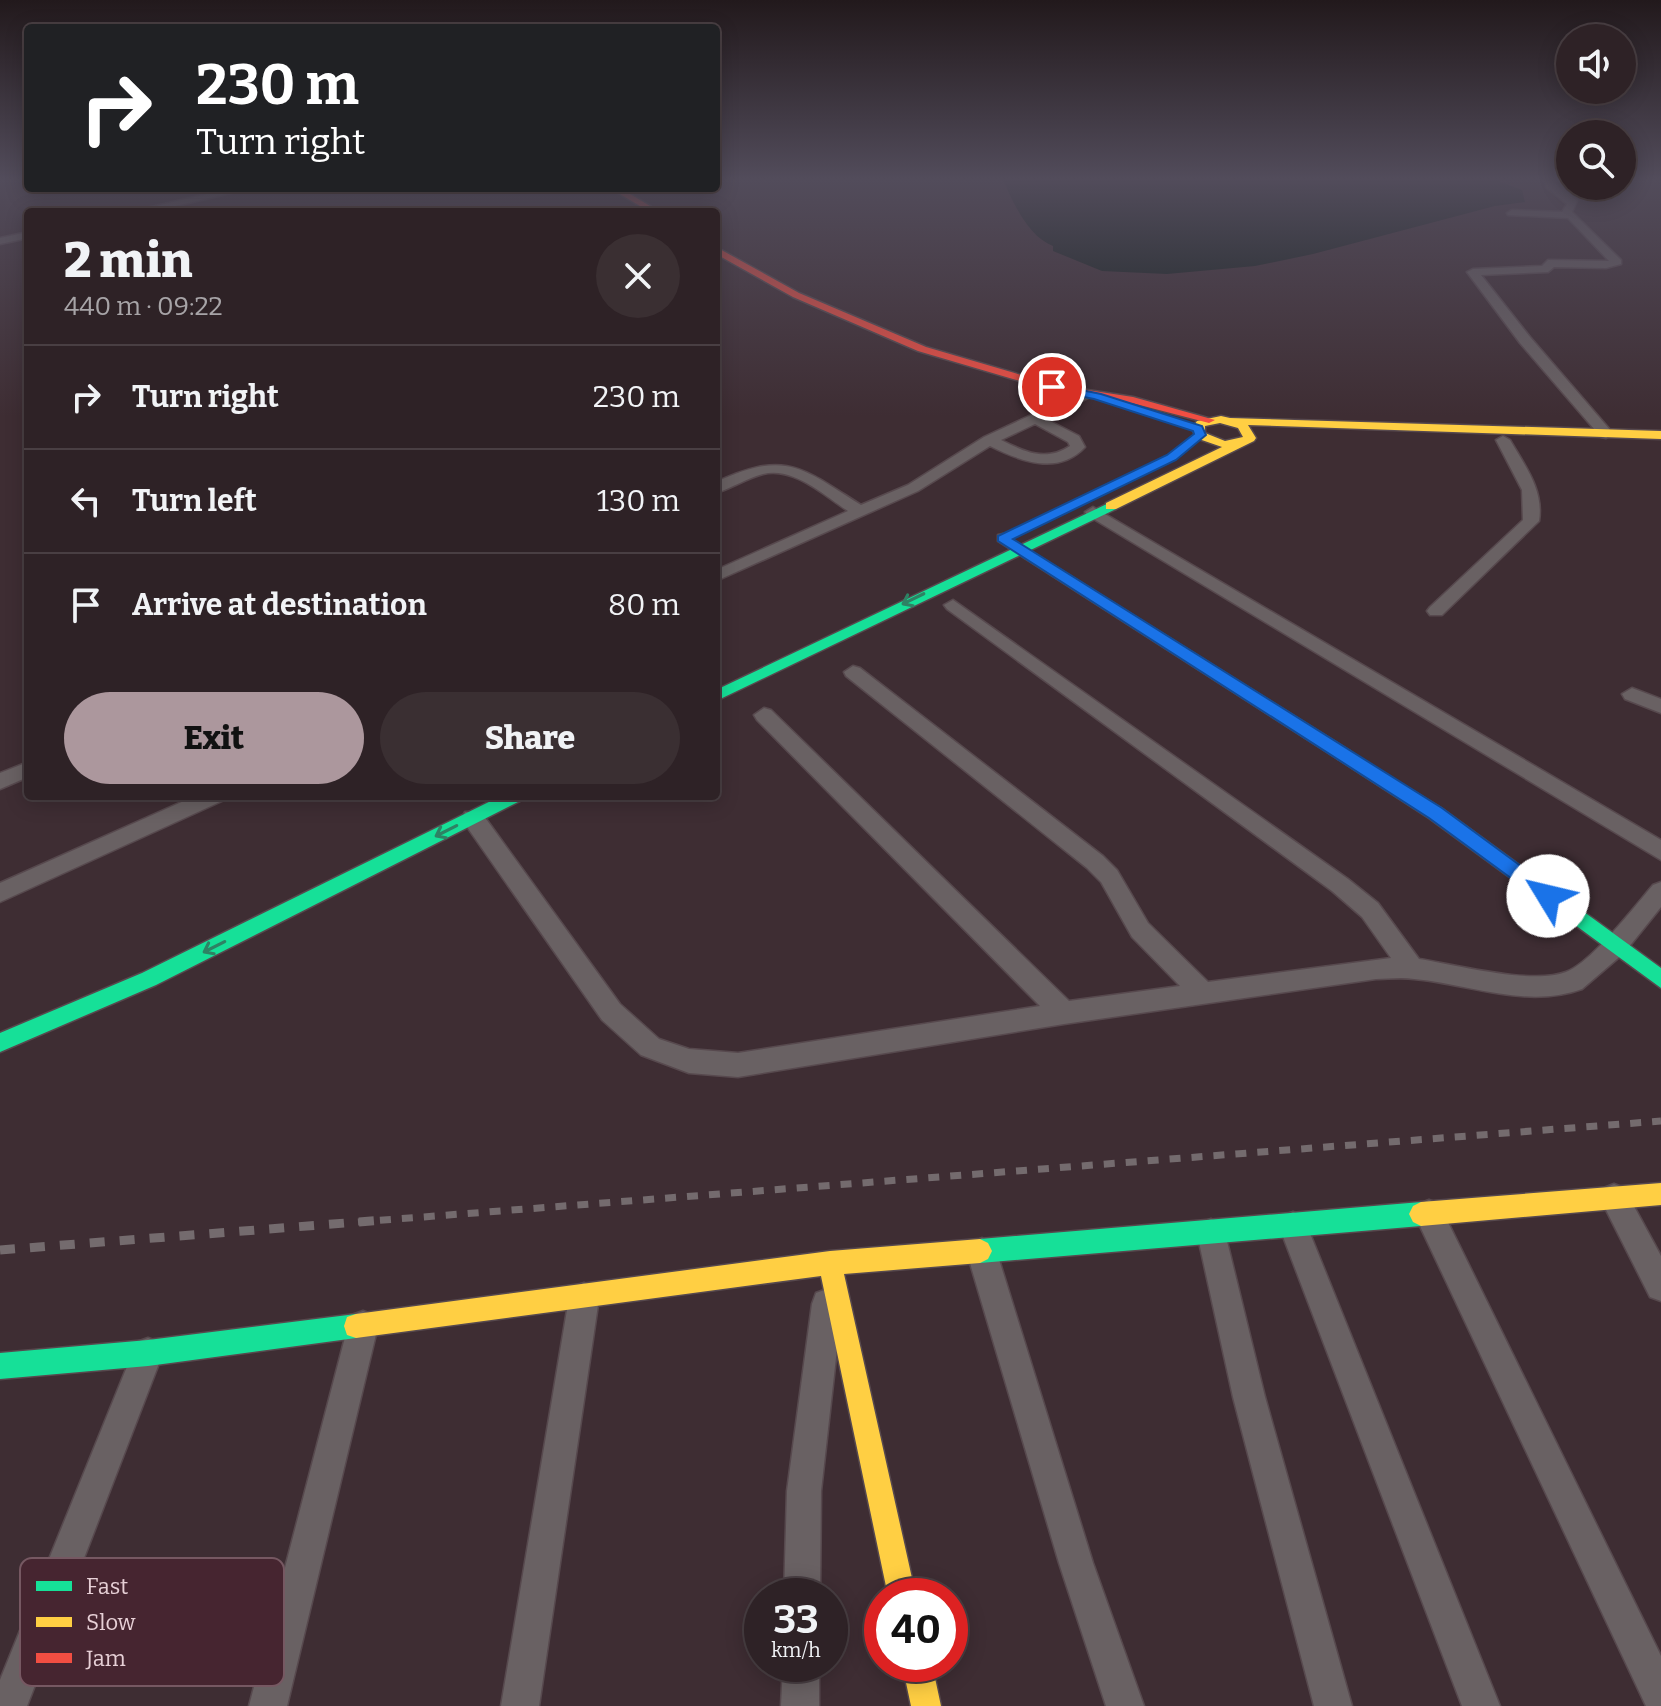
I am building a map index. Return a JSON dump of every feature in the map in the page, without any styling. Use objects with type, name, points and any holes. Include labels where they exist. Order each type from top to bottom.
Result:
[{"type":"main road","points":[[728,257],[774,283],[899,341],[947,358],[1091,395],[1222,444],[1334,434],[1661,445]]},
{"type":"main road","points":[[1233,421],[1243,426],[1243,441]]},
{"type":"main road","points":[[720,694],[1009,544],[1195,436],[1233,421],[1661,435]]},
{"type":"main road","points":[[720,675],[1009,544],[1093,512],[1243,441]]},
{"type":"main road","points":[[1009,544],[1435,813],[1661,979]]},
{"type":"main road","points":[[219,923],[477,807],[502,800]]},
{"type":"main road","points":[[0,1043],[149,979],[477,807]]},
{"type":"main road","points":[[0,1366],[148,1353],[584,1298],[830,1263],[982,1253],[1661,1194]]},
{"type":"main road","points":[[830,1263],[898,1578]]},
{"type":"main road","points":[[921,1682],[926,1706]]},
{"type":"street","points":[[1606,434],[1473,275],[1479,271],[1548,269],[1548,263],[1606,265],[1617,262],[1612,257]]},
{"type":"street","points":[[720,574],[913,488],[989,440],[1091,395]]},
{"type":"street","points":[[989,440],[1038,462],[1054,460],[1078,447],[1074,439],[1036,419]]},
{"type":"street","points":[[1436,611],[1531,521],[1536,506],[1533,496],[1503,440]]},
{"type":"street","points":[[720,486],[768,468],[785,470],[797,473],[859,511]]},
{"type":"street","points":[[1093,512],[1661,851]]},
{"type":"street","points":[[953,605],[1340,885],[1370,910],[1412,968]]},
{"type":"street","points":[[853,672],[1095,862],[1109,876],[1140,930],[1203,993]]},
{"type":"street","points":[[1632,694],[1661,706]]},
{"type":"street","points":[[764,715],[1064,1013]]},
{"type":"street","points":[[0,781],[24,771]]},
{"type":"street","points":[[0,893],[206,800]]},
{"type":"street","points":[[477,807],[611,1012],[650,1047],[689,1061],[738,1065],[1064,1013],[1376,969],[1412,968],[1527,987],[1573,982],[1616,946],[1661,891]]},
{"type":"street","points":[[1614,1198],[1661,1286]]},
{"type":"street","points":[[1429,1214],[1661,1696]]},
{"type":"street","points":[[1293,1226],[1481,1706]]},
{"type":"street","points":[[1211,1233],[1249,1397],[1333,1706]]},
{"type":"street","points":[[982,1253],[1076,1563],[1125,1706]]},
{"type":"street","points":[[802,1578],[804,1491],[822,1361],[830,1263]]},
{"type":"street","points":[[520,1706],[584,1298]]},
{"type":"street","points":[[284,1642],[363,1326]]},
{"type":"street","points":[[67,1558],[148,1353]]},
{"type":"street","points":[[8,1706],[20,1676]]},
{"type":"street","points":[[800,1706],[801,1682]]},
{"type":"street","points":[[268,1706],[273,1686]]},
{"type":"shaded area","points":[[1067,257],[1300,257],[1255,266],[1167,274],[1102,271]]},
{"type":"railway","points":[[358,1222],[1661,1121]]},
{"type":"railway","points":[[0,1250],[384,1220]]},
{"type":"traffic: fast","points":[[720,694],[1111,506]]},
{"type":"traffic: fast","points":[[1344,755],[1435,813],[1661,979]]},
{"type":"traffic: fast","points":[[0,1043],[149,979],[508,800]]},
{"type":"traffic: fast","points":[[980,1251],[1421,1214]]},
{"type":"traffic: fast","points":[[0,1366],[148,1353],[356,1326]]},
{"type":"traffic: slow","points":[[1221,419],[1243,426],[1250,438],[1237,444],[1225,444],[1200,435],[1198,428],[1201,423],[1221,419]]},
{"type":"traffic: slow","points":[[1233,421],[1661,435]]},
{"type":"traffic: slow","points":[[1111,506],[1236,445]]},
{"type":"traffic: slow","points":[[1003,538],[1344,755]]},
{"type":"traffic: slow","points":[[1421,1214],[1661,1194]]},
{"type":"traffic: slow","points":[[356,1326],[830,1263],[980,1251]]},
{"type":"traffic: slow","points":[[830,1263],[898,1578]]},
{"type":"traffic: slow","points":[[921,1682],[926,1706]]},
{"type":"traffic: jam","points":[[728,257],[796,295],[922,349],[1054,388],[1133,400],[1209,420]]},
{"type":"route","points":[[1052,387],[1097,396],[1198,428],[1200,435],[1172,458],[1003,538],[1435,813],[1548,896]]}]
